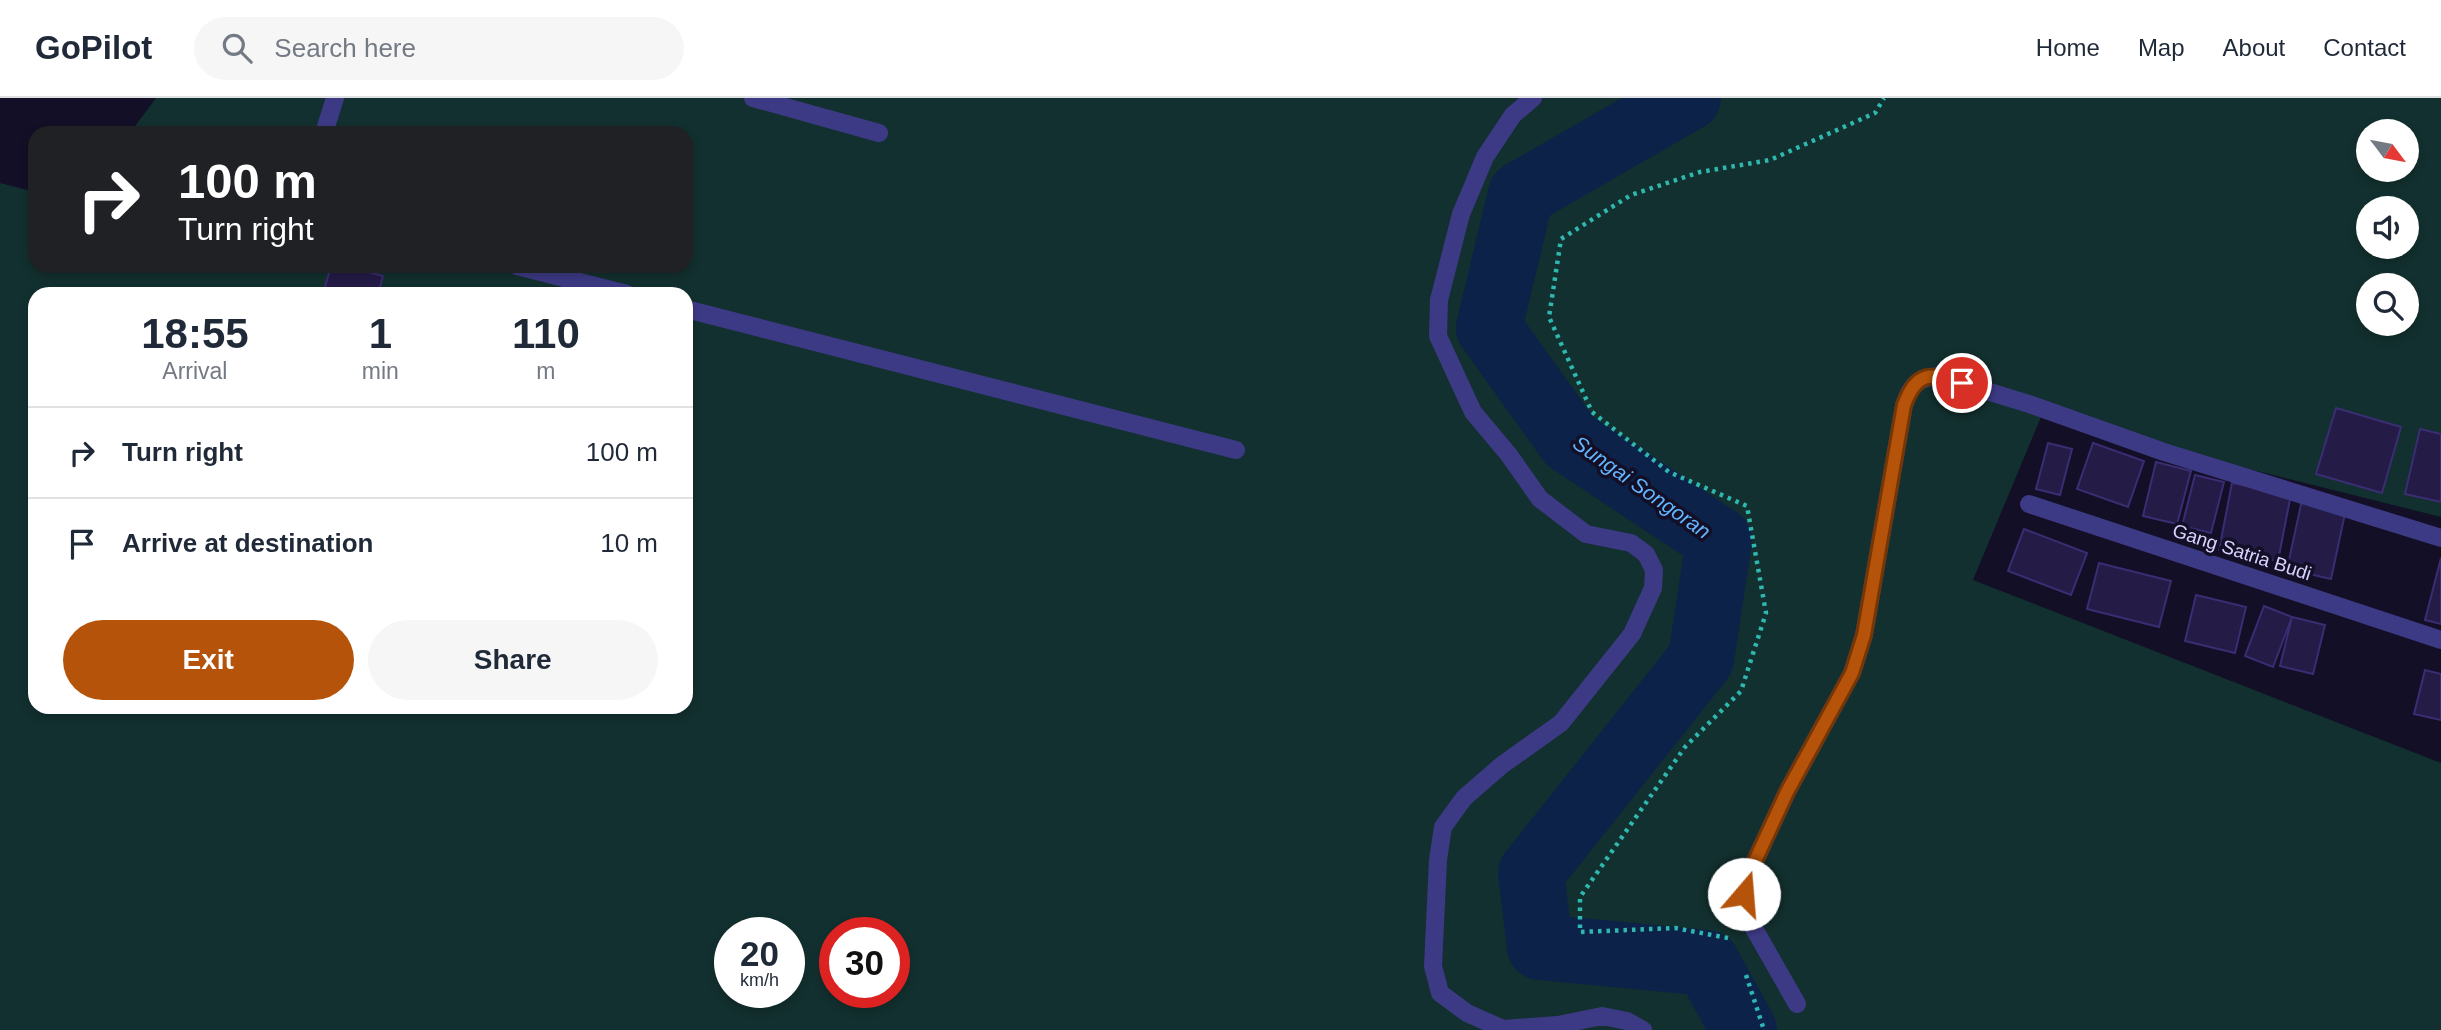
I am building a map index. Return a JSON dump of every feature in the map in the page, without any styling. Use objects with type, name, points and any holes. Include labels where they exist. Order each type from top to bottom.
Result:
[{"type":"street","points":[[326,126],[335,98]]},
{"type":"street","points":[[753,98],[879,133]]},
{"type":"street","points":[[1533,98],[1513,115],[1485,158],[1461,214],[1439,300],[1438,336],[1473,412],[1541,499],[1586,534],[1609,536],[1632,543],[1646,554],[1654,570],[1653,588],[1632,634],[1561,723],[1502,765],[1464,798],[1443,827],[1438,860],[1433,966],[1440,993],[1467,1013],[1503,1029],[1558,1025],[1602,1016],[1627,1021],[1643,1030]]},
{"type":"street","points":[[544,273],[600,287]]},
{"type":"street","points":[[693,311],[1236,450]]},
{"type":"street","points":[[1797,1004],[1748,918],[1744,894],[1749,874],[1787,792],[1852,673],[1864,635],[1904,405],[1911,386],[1924,377],[1938,376],[2029,404],[2164,452],[2441,538]]},
{"type":"street","name":"Gang Satria Budi","points":[[2029,504],[2441,640]]},
{"type":"path","points":[[1734,939],[1675,928],[1580,932],[1580,897],[1685,747],[1741,691],[1766,613],[1747,506],[1669,472],[1592,412],[1549,317],[1561,239],[1631,195],[1700,172],[1770,160],[1875,113],[1884,98]]},
{"type":"path","points":[[1743,965],[1764,1030]]},
{"type":"green space","points":[[156,98],[2441,98],[2441,517],[2041,417],[1973,580],[2441,763],[2441,1030],[0,1030],[0,183],[28,190],[28,273],[693,273],[693,126],[135,126]]},
{"type":"building","points":[[329,273],[372,273],[383,276],[380,287],[325,287]]},
{"type":"building","points":[[2336,408],[2401,427],[2382,493],[2316,474]]},
{"type":"building","points":[[2420,429],[2441,434],[2441,502],[2405,494]]},
{"type":"building","points":[[2048,443],[2072,449],[2060,495],[2036,489]]},
{"type":"building","points":[[2093,443],[2144,461],[2128,507],[2077,489]]},
{"type":"building","points":[[2156,462],[2191,471],[2177,524],[2143,516]]},
{"type":"building","points":[[2195,475],[2224,482],[2211,533],[2182,526]]},
{"type":"building","points":[[2232,483],[2291,494],[2278,561],[2219,550]]},
{"type":"building","points":[[2302,500],[2346,509],[2331,579],[2287,569]]},
{"type":"building","points":[[2024,529],[2087,553],[2071,595],[2008,571]]},
{"type":"building","points":[[2441,558],[2441,624],[2425,620]]},
{"type":"building","points":[[2099,563],[2171,581],[2159,627],[2087,609]]},
{"type":"building","points":[[2196,595],[2246,607],[2235,653],[2185,641]]},
{"type":"building","points":[[2264,606],[2292,617],[2273,667],[2245,656]]},
{"type":"building","points":[[2292,617],[2325,625],[2313,674],[2280,666]]},
{"type":"building","points":[[2425,670],[2441,674],[2441,720],[2414,714]]},
{"type":"waterway","name":"Sungai Songoran","points":[[1688,98],[1521,194],[1489,328],[1570,441],[1719,540],[1701,659],[1531,873],[1540,947],[1707,963],[1744,1030]]},
{"type":"route","points":[[1744,894],[1749,874],[1787,792],[1852,673],[1864,635],[1904,405],[1911,386],[1924,377],[1938,376],[1962,383]]}]
